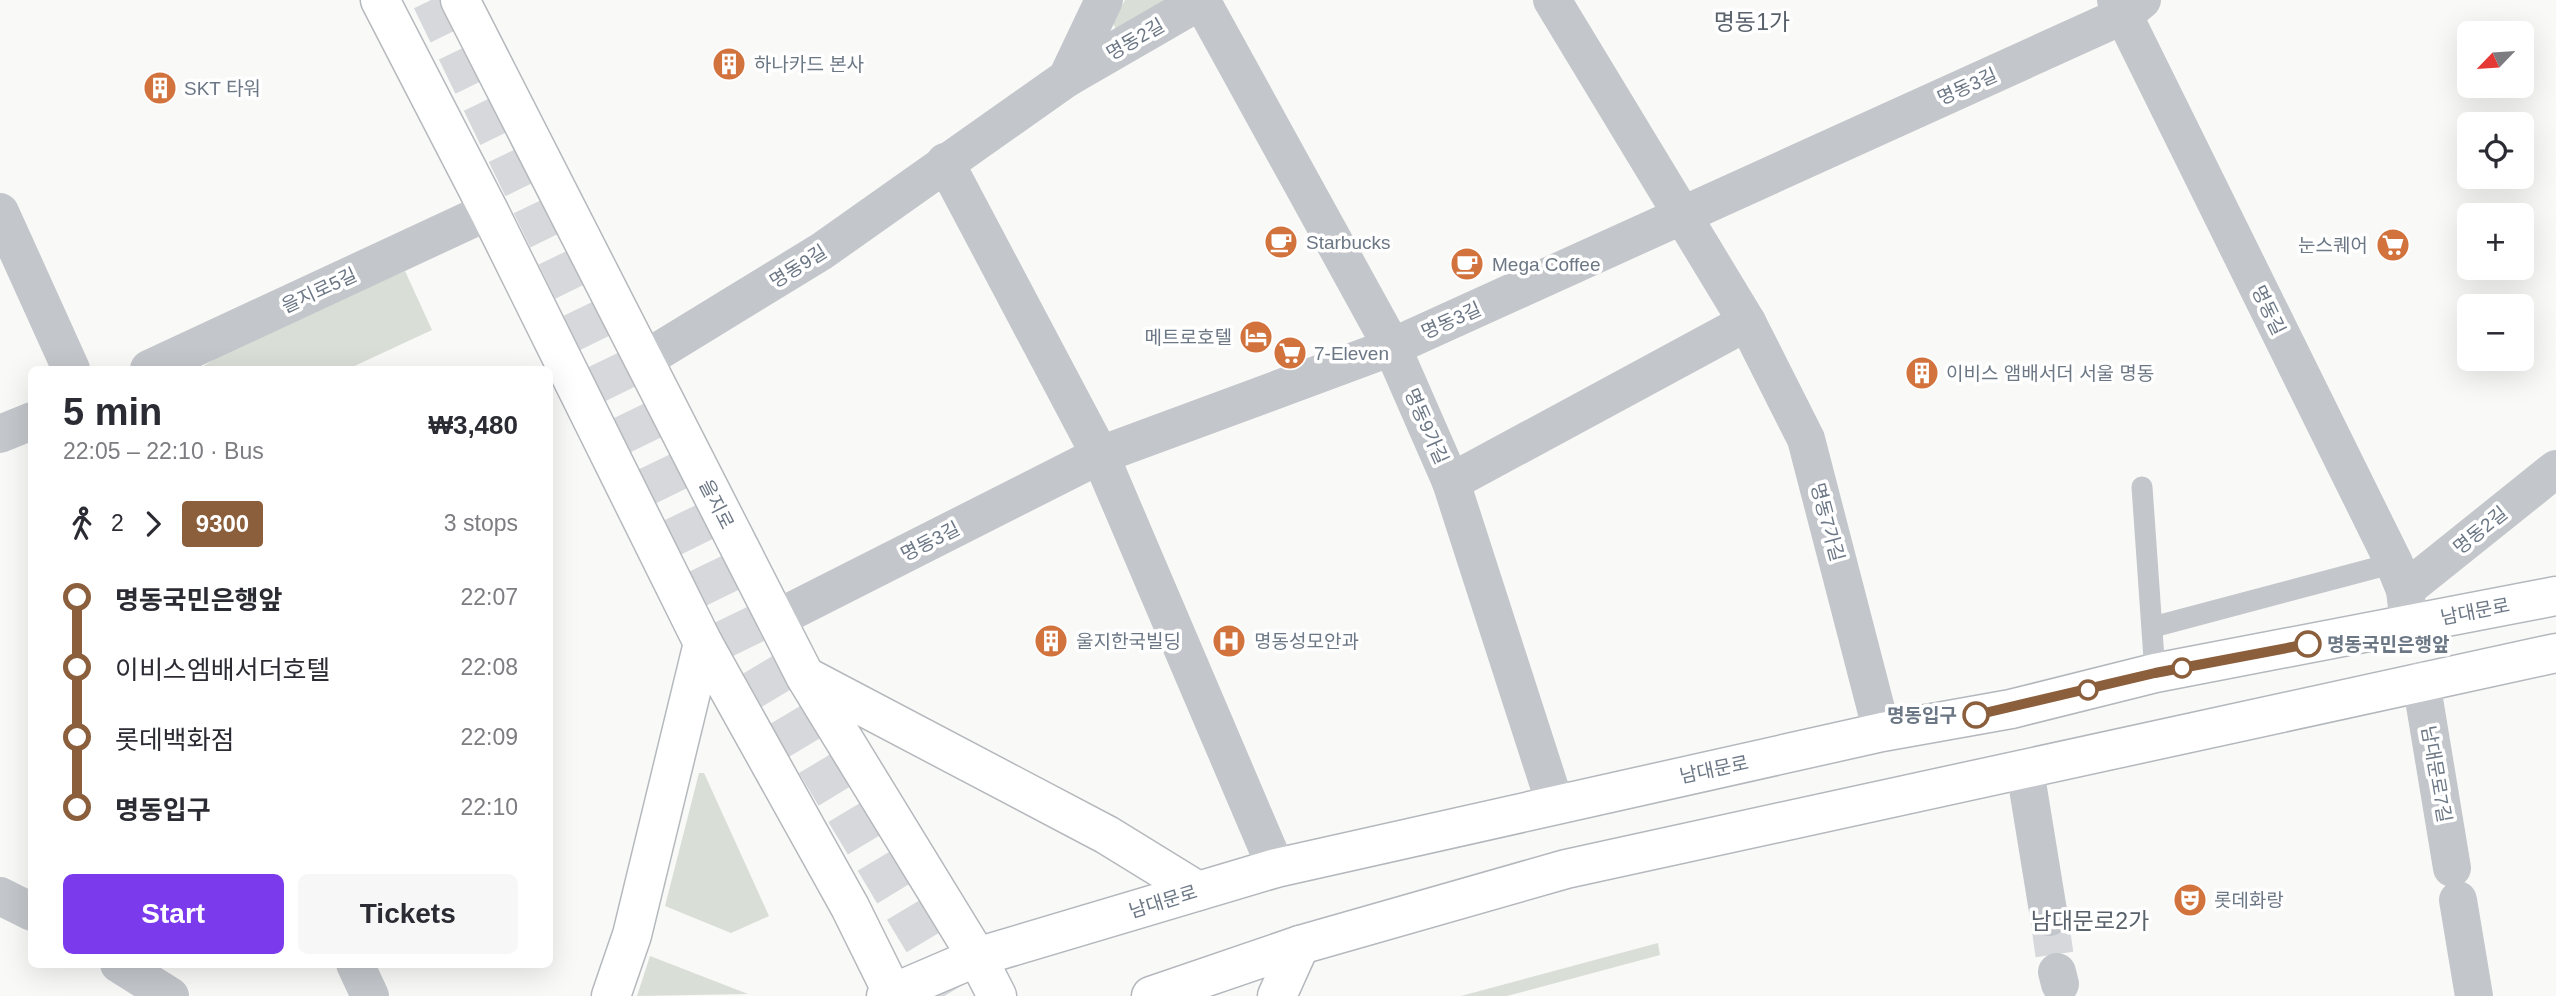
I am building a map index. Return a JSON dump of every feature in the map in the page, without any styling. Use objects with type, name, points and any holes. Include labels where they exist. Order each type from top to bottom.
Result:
[{"type":"main road","points":[[380,0],[489,211],[703,643],[850,906],[891,995]]},
{"type":"main road","name":"을지로","points":[[460,0],[805,676],[977,957],[997,996]]},
{"type":"main road","name":"남대문로","points":[[891,995],[977,957],[1276,868],[1555,803],[1882,732],[2011,709],[2155,673],[2403,593],[2556,596]]},
{"type":"main road","points":[[611,996],[632,935],[703,643]]},
{"type":"main road","points":[[1151,996],[1300,945],[1566,869],[2556,653]]},
{"type":"main road","points":[[805,676],[1107,835],[1198,891]]},
{"type":"main road","points":[[1277,996],[1300,945]]},
{"type":"street","name":"명동9길","points":[[644,360],[822,251],[1067,78],[1104,0]]},
{"type":"street","name":"명동2길","points":[[1067,78],[1201,0]]},
{"type":"street","name":"명동9가길","points":[[1201,0],[1392,347],[1451,482],[1555,803]]},
{"type":"street","name":"명동7가길","points":[[1552,0],[1747,322],[1806,439],[1882,732]]},
{"type":"street","name":"명동3길","points":[[776,619],[1100,455],[1392,347],[1682,216],[2127,5]]},
{"type":"street","name":"명동길","points":[[2127,5],[2403,593]]},
{"type":"street","points":[[946,162],[1100,455],[1276,868]]},
{"type":"street","name":"을지로5길","points":[[155,366],[489,211]]},
{"type":"street","points":[[0,212],[70,366]]},
{"type":"street","points":[[1451,482],[1747,322]]},
{"type":"street","points":[[0,434],[28,423]]},
{"type":"street","name":"명동2길","points":[[2403,593],[2556,469]]},
{"type":"street","name":"남대문로7길","points":[[2421,681],[2474,996]]},
{"type":"street","points":[[2025,770],[2049,917]]},
{"type":"street","points":[[0,896],[28,910]]},
{"type":"street","points":[[125,968],[170,996]]},
{"type":"street","points":[[357,968],[370,996]]},
{"type":"lane","points":[[2142,487],[2155,673]]},
{"type":"lane","points":[[2153,627],[2403,593]]},
{"type":"shaded area","points":[[1125,0],[1175,0],[1120,35],[1113,24]]},
{"type":"shaded area","points":[[405,271],[432,330],[354,366],[204,366],[227,351]]},
{"type":"shaded area","points":[[699,773],[704,773],[769,916],[731,933],[665,906]]},
{"type":"shaded area","points":[[1658,943],[1660,955],[1507,996],[1461,996]]},
{"type":"shaded area","points":[[650,956],[748,994],[637,996]]},
{"type":"tunnel","points":[[431,0],[749,653],[955,996]]},
{"type":"tunnel","points":[[2049,917],[2057,972]]},
{"type":"bus line","name":"9300","points":[[1976,715],[2011,709],[2155,673],[2308,644]]},
{"type":"place","name":"하나카드 본사","points":[[729,64]]},
{"type":"place","name":"SKT 타워","points":[[160,88]]},
{"type":"place","name":"Starbucks","points":[[1281,242]]},
{"type":"place","name":"눈스퀘어","points":[[2393,245]]},
{"type":"place","name":"Mega Coffee","points":[[1467,264]]},
{"type":"place","name":"메트로호텔","points":[[1256,337]]},
{"type":"place","name":"7-Eleven","points":[[1290,353]]},
{"type":"place","name":"이비스 앰배서더 서울 명동","points":[[1922,373]]},
{"type":"place","name":"울지한국빌딩","points":[[1051,641]]},
{"type":"place","name":"명동성모안과","points":[[1229,641]]},
{"type":"place","name":"명동국민은행앞","points":[[2308,644]]},
{"type":"place","name":"명동입구","points":[[1976,715]]},
{"type":"place","name":"롯데화랑","points":[[2190,900]]},
{"type":"district","name":"명동1가","points":[[1752,22]]},
{"type":"district","name":"남대문로2가","points":[[2090,921]]}]
